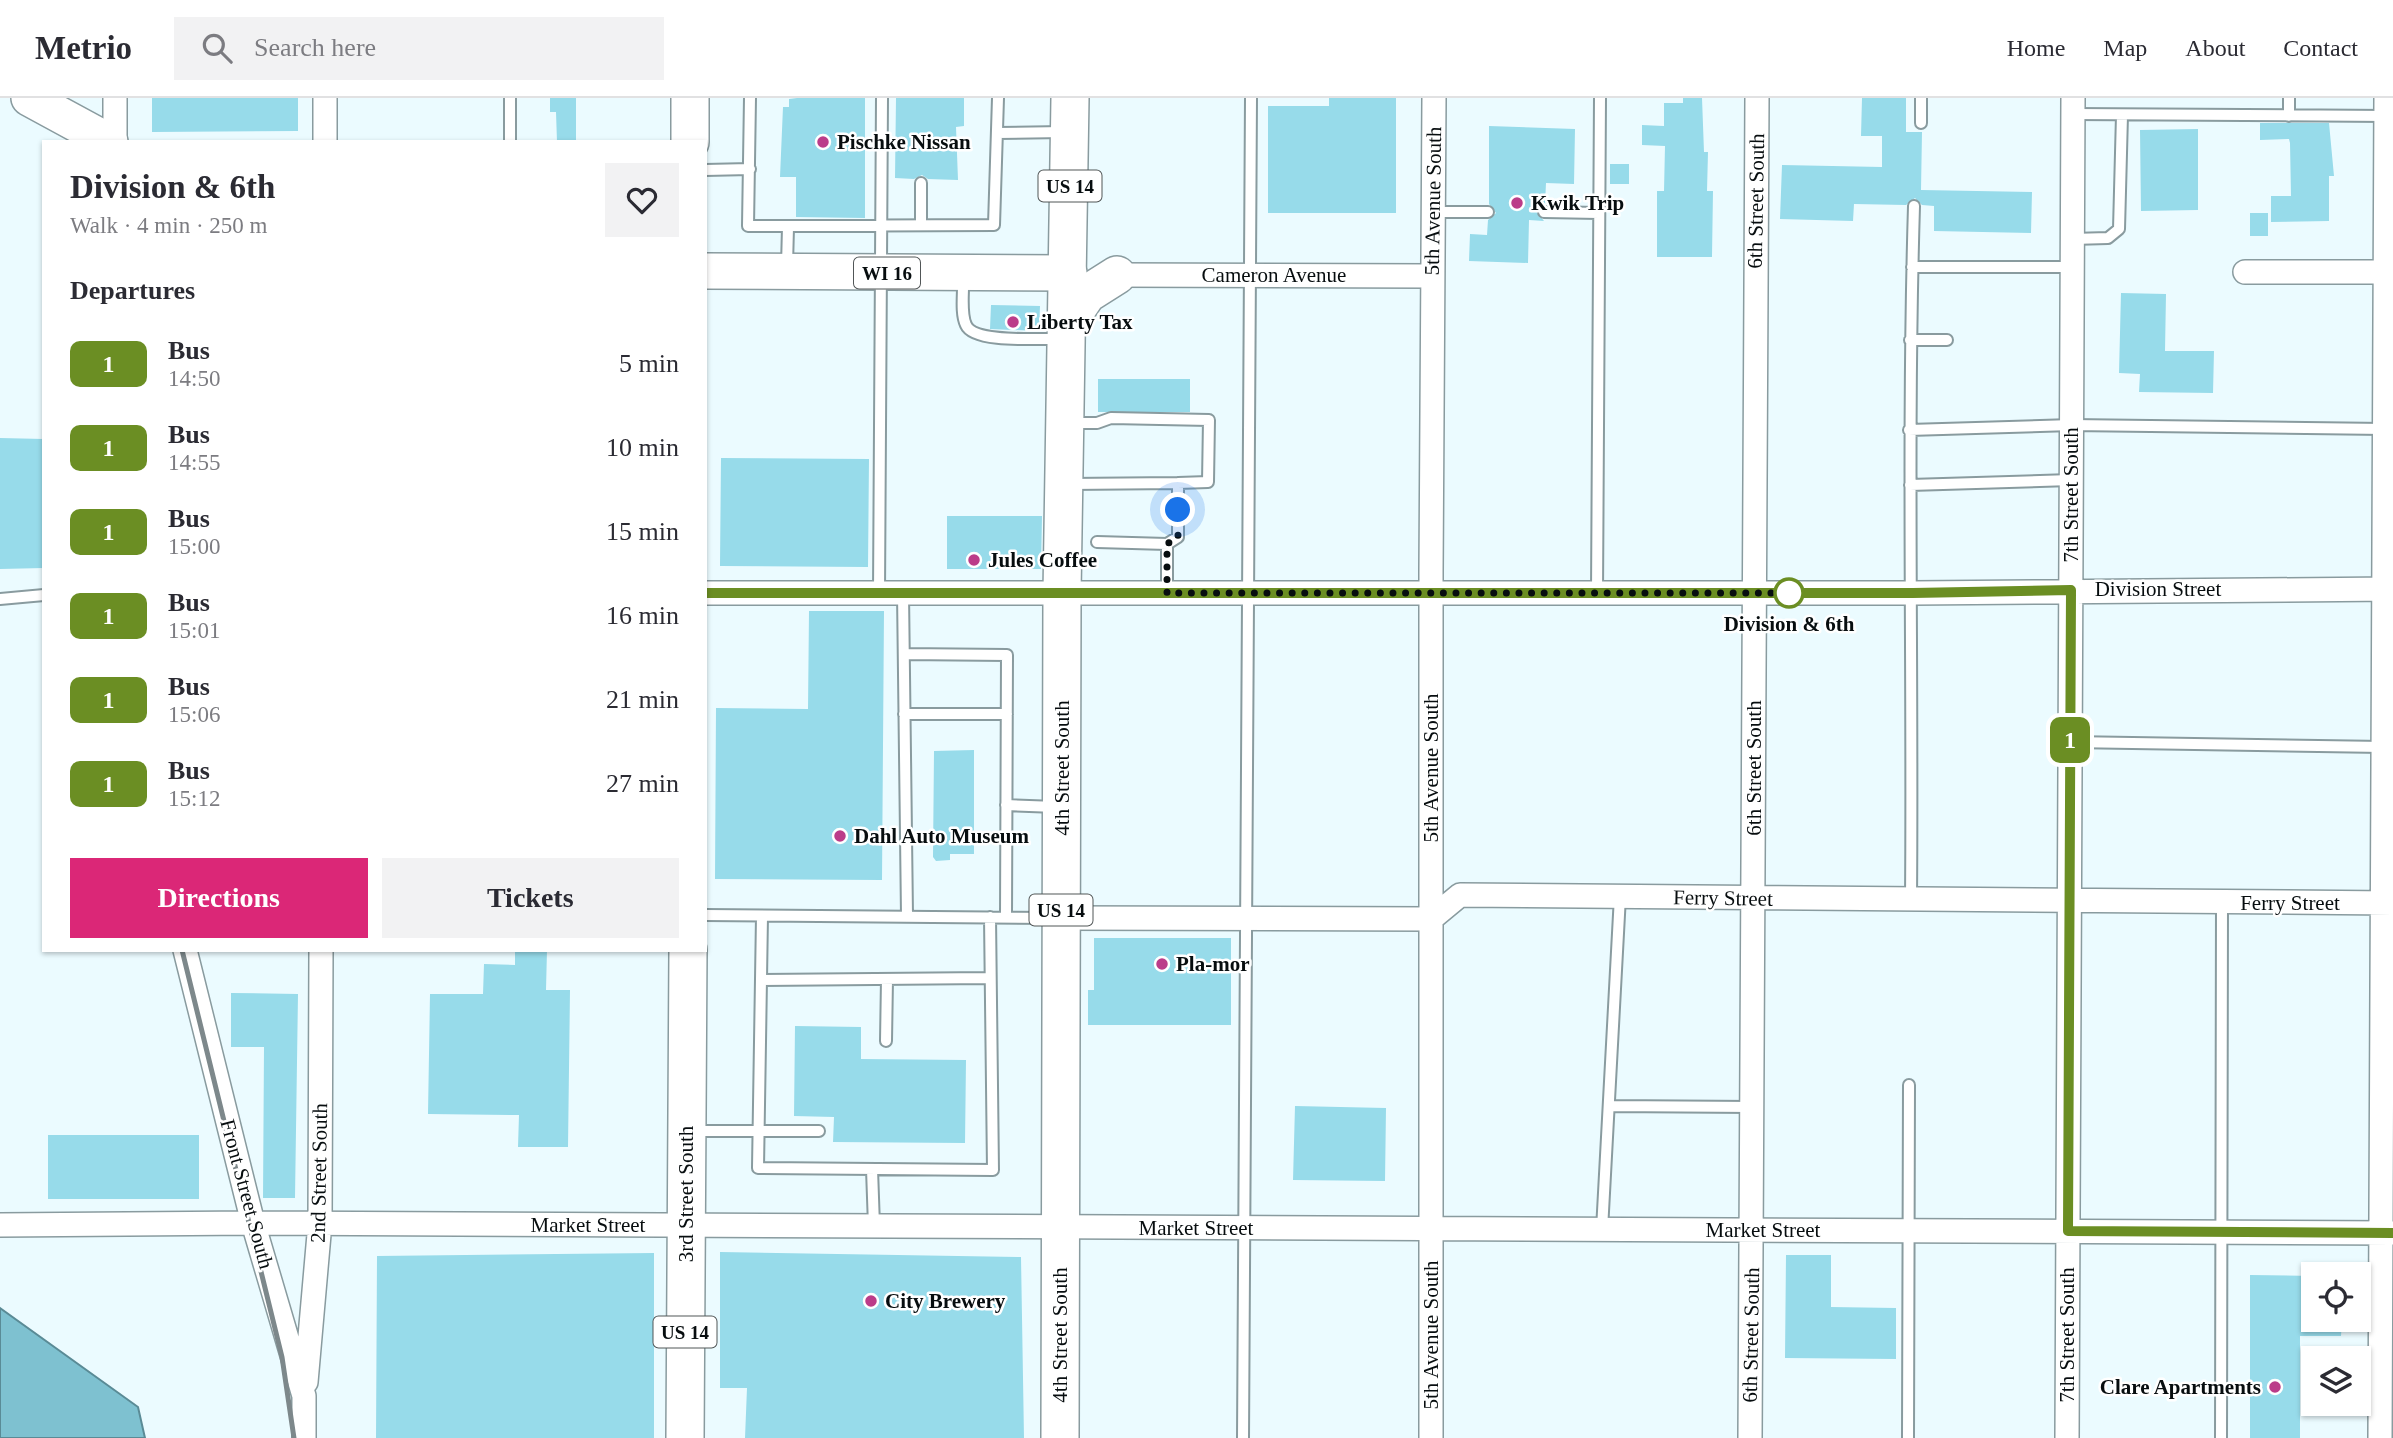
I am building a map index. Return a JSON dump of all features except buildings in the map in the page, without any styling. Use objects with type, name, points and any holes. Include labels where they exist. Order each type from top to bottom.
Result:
[{"type":"highway","points":[[690,98],[691,140]]},
{"type":"highway","name":"4th Street South","points":[[1060,1438],[1062,593],[1070,115]]},
{"type":"highway","points":[[1068,330],[1087,294],[1117,275]]},
{"type":"highway","name":"3rd Street South","points":[[685,1438],[688,952]]},
{"type":"main road","points":[[29,98],[106,140]]},
{"type":"main road","name":"WI 16","points":[[707,271],[1069,273]]},
{"type":"street","points":[[115,98],[115,140]]},
{"type":"street","points":[[325,98],[325,140]]},
{"type":"street","name":"5th Avenue South","points":[[1431,1438],[1430,593],[1434,98]]},
{"type":"street","name":"6th Street South","points":[[1750,1438],[1757,98]]},
{"type":"street","name":"7th Street South","points":[[2067,1438],[2073,106]]},
{"type":"street","points":[[2380,1438],[2387,1233],[2388,903],[2383,747],[2388,588],[2385,429],[2389,272],[2388,110]]},
{"type":"street","points":[[2245,272],[2389,272]]},
{"type":"street","name":"Cameron Avenue","points":[[1117,275],[1432,276]]},
{"type":"street","name":"Division Street","points":[[707,593],[1913,593],[2388,588]]},
{"type":"street","name":"Ferry Street","points":[[1431,919],[1460,895],[2070,899],[2222,904],[2388,903]]},
{"type":"street","points":[[1061,918],[1431,919]]},
{"type":"street","name":"Front Street South","points":[[185,952],[253,1223],[304,1396],[304,1438]]},
{"type":"street","name":"2nd Street South","points":[[304,1396],[320,1223],[321,952]]},
{"type":"street","name":"Market Street","points":[[0,1226],[320,1223],[2387,1233]]},
{"type":"lane","points":[[510,98],[510,140]]},
{"type":"lane","points":[[750,98],[748,226],[788,227],[880,224],[994,225],[998,98]]},
{"type":"lane","points":[[880,593],[882,98]]},
{"type":"lane","points":[[1243,1438],[1251,98]]},
{"type":"lane","points":[[1597,593],[1600,98]]},
{"type":"lane","points":[[1921,98],[1921,123]]},
{"type":"lane","points":[[2289,98],[2289,116]]},
{"type":"lane","points":[[2073,106],[2122,114],[2289,116],[2388,110]]},
{"type":"lane","points":[[2072,239],[2108,238],[2119,229],[2122,114]]},
{"type":"lane","points":[[997,132],[1070,115]]},
{"type":"lane","points":[[707,170],[750,169]]},
{"type":"lane","points":[[921,183],[921,224]]},
{"type":"lane","points":[[1911,899],[1913,593],[1909,429],[1914,206]]},
{"type":"lane","points":[[1433,212],[1488,212]]},
{"type":"lane","points":[[1545,212],[1599,213]]},
{"type":"lane","points":[[786,272],[788,227]]},
{"type":"lane","points":[[1912,267],[2072,267]]},
{"type":"lane","points":[[963,273],[965,323],[972,332],[987,337],[1068,330]]},
{"type":"lane","points":[[1910,340],[1947,340]]},
{"type":"lane","points":[[1065,484],[1209,482],[1209,420],[1111,418],[1097,423],[1066,423]]},
{"type":"lane","points":[[1909,429],[2072,425],[2385,429]]},
{"type":"lane","points":[[1910,485],[2071,480]]},
{"type":"lane","points":[[1097,542],[1167,544],[1178,537],[1178,483]]},
{"type":"lane","points":[[1167,544],[1167,593]]},
{"type":"lane","points":[[903,593],[907,916]]},
{"type":"lane","points":[[0,599],[42,595]]},
{"type":"lane","points":[[904,654],[1007,655],[1006,917]]},
{"type":"lane","points":[[904,714],[1007,714]]},
{"type":"lane","points":[[2070,742],[2383,747]]},
{"type":"lane","points":[[1006,806],[1061,807]]},
{"type":"lane","points":[[1602,1230],[1620,896]]},
{"type":"lane","points":[[2221,1438],[2222,904]]},
{"type":"lane","points":[[707,915],[1061,918]]},
{"type":"lane","points":[[762,916],[758,1168],[993,1170],[990,917]]},
{"type":"lane","points":[[761,980],[989,978]]},
{"type":"lane","points":[[886,1041],[887,979]]},
{"type":"lane","points":[[1908,1438],[1909,1085]]},
{"type":"lane","points":[[1609,1106],[1753,1107]]},
{"type":"lane","points":[[687,1131],[819,1131]]},
{"type":"lane","points":[[873,1169],[874,1226]]},
{"type":"water","points":[[0,1308],[138,1407],[145,1438],[0,1438]]},
{"type":"railway","points":[[182,952],[282,1357],[294,1438]]},
{"type":"bus line","name":"1","points":[[707,593],[1913,593],[2071,590],[2068,1231],[2393,1233]]},
{"type":"place","name":"Pischke Nissan","points":[[823,142]]},
{"type":"place","name":"Kwik Trip","points":[[1517,203]]},
{"type":"place","name":"Liberty Tax","points":[[1013,322]]},
{"type":"place","name":"Jules Coffee","points":[[974,560]]},
{"type":"place","name":"Division & 6th","points":[[1789,593]]},
{"type":"place","name":"Dahl Auto Museum","points":[[840,836]]},
{"type":"place","name":"Pla-mor","points":[[1162,964]]},
{"type":"place","name":"City Brewery","points":[[871,1301]]},
{"type":"place","name":"Clare Apartments","points":[[2275,1387]]},
{"type":"route","points":[[1178,510],[1178,537],[1167,544],[1167,593],[1789,593]]}]
